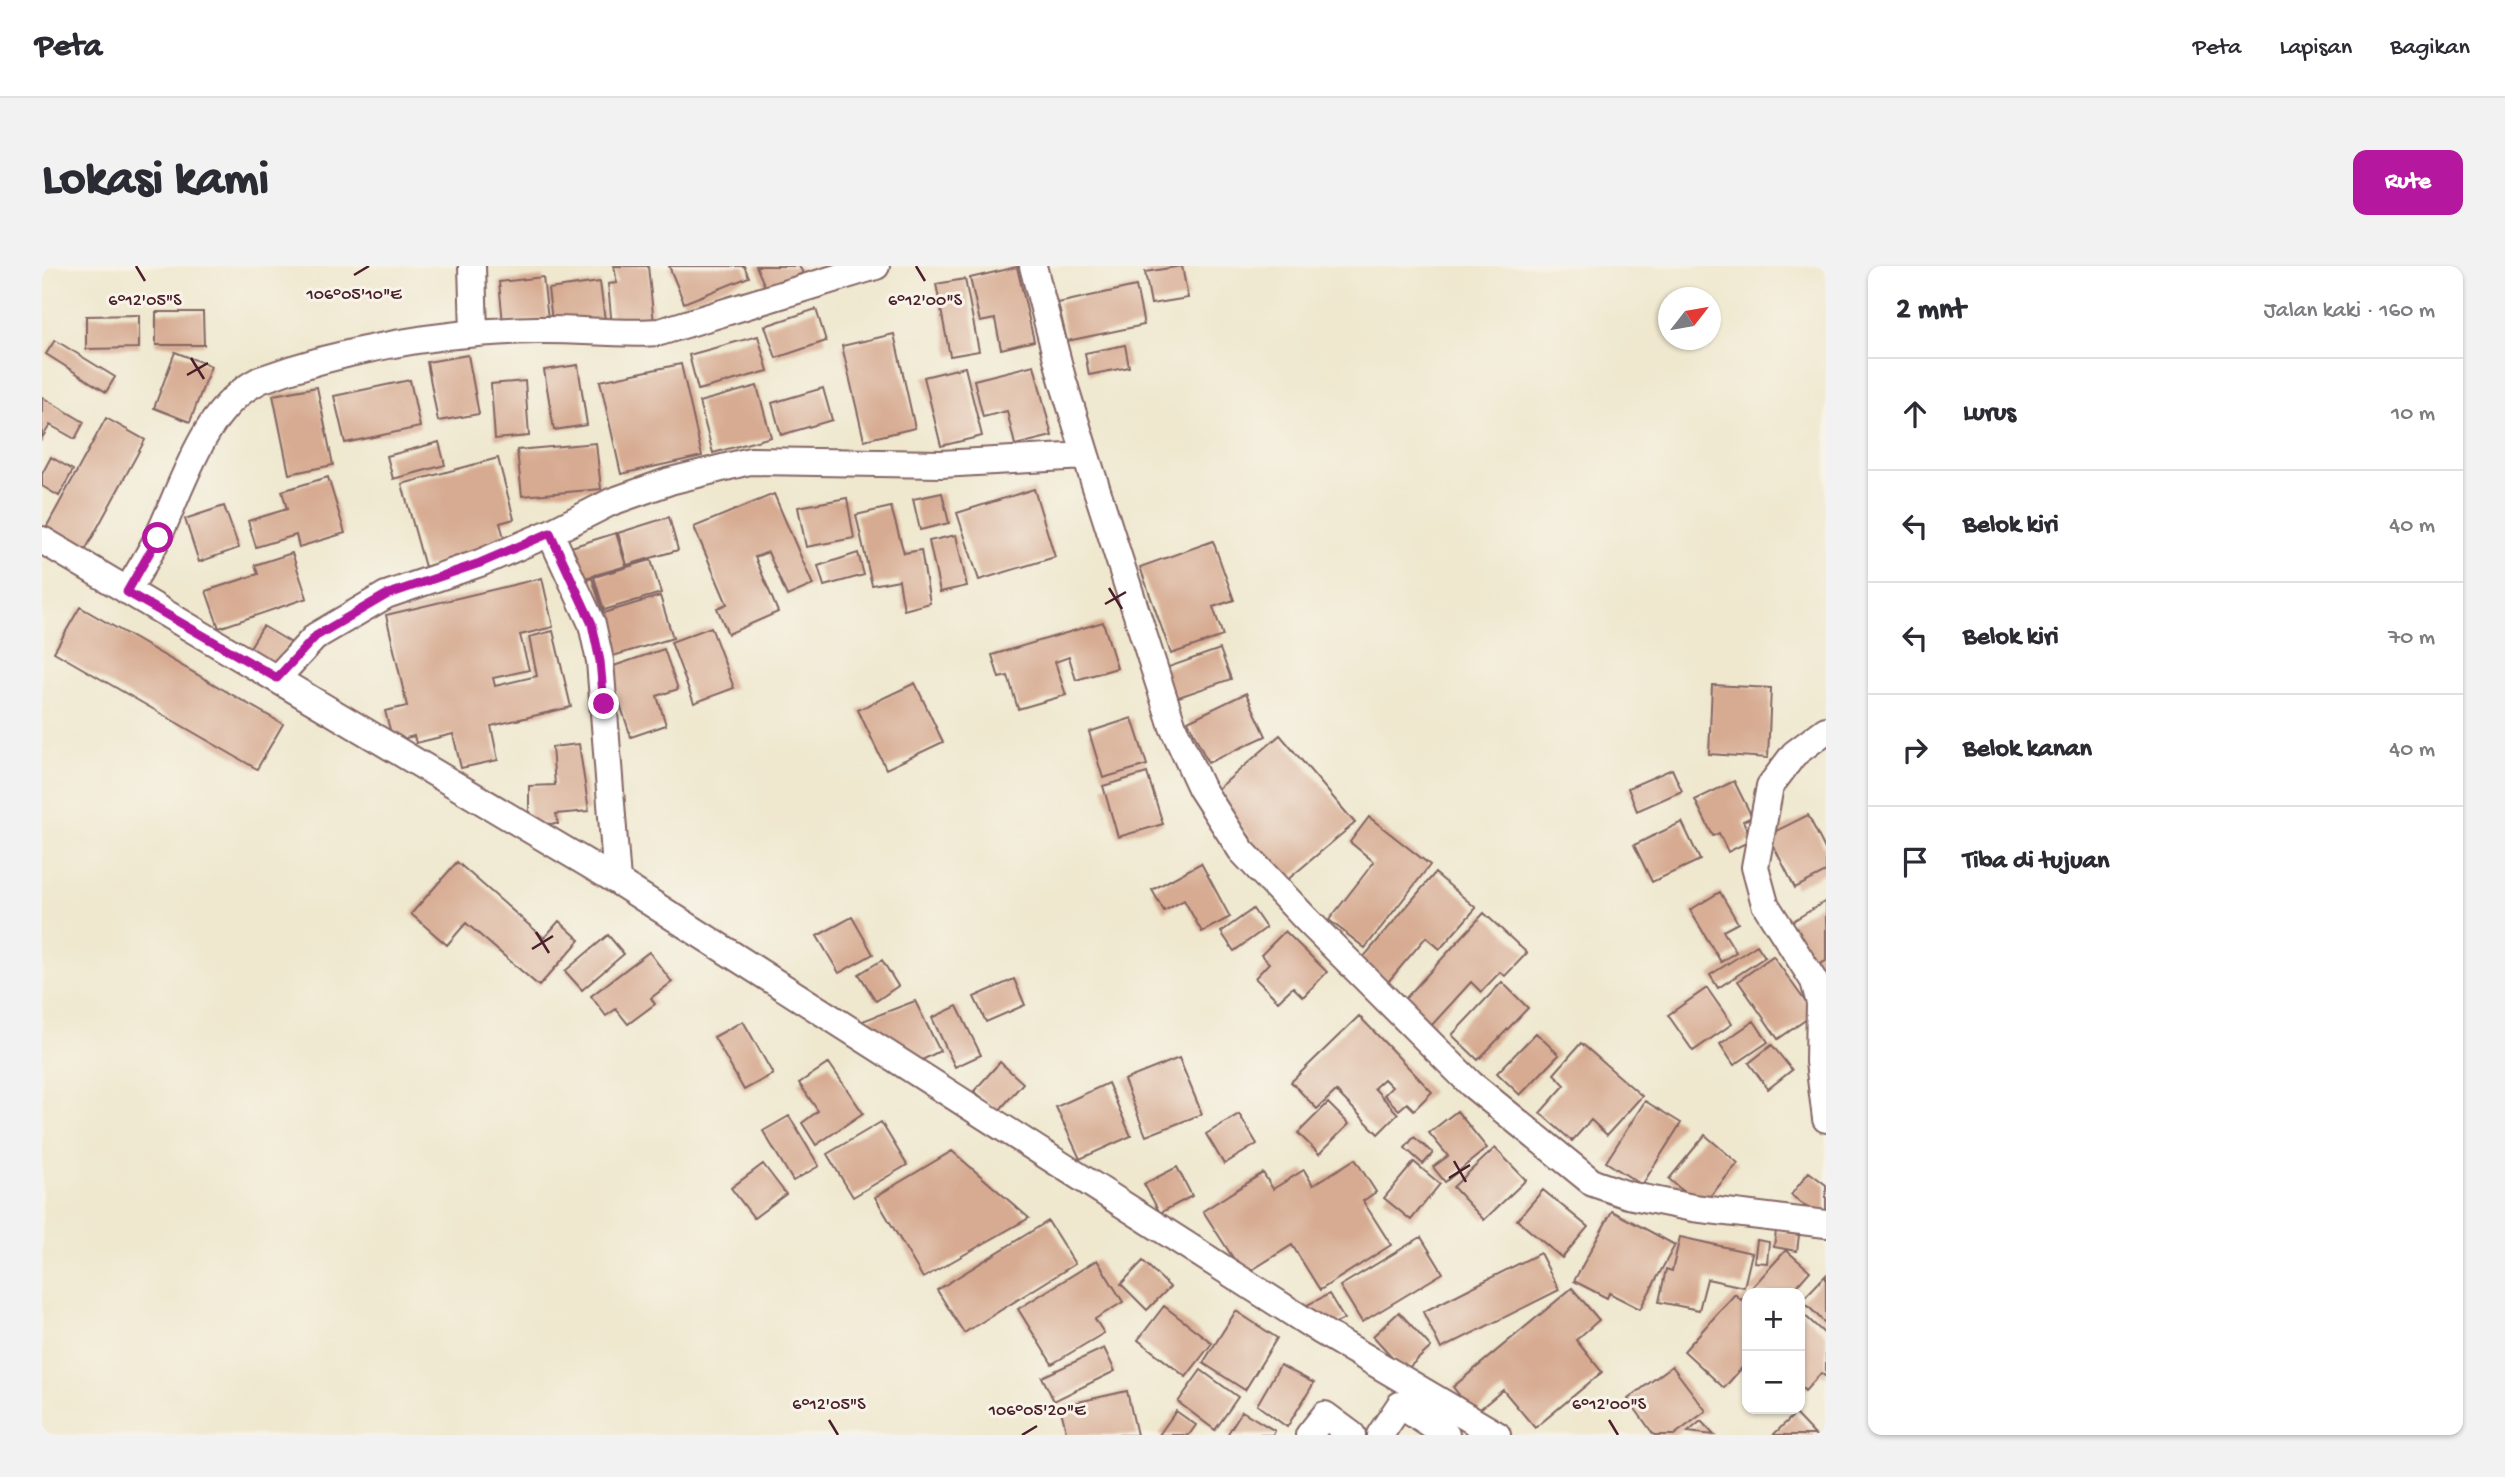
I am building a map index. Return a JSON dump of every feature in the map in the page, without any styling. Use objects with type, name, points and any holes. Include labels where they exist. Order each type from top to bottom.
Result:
[{"type":"street","points":[[472,266],[474,333]]},
{"type":"street","points":[[127,592],[158,538],[199,449],[221,411],[249,386],[326,361],[411,342],[474,333],[541,330],[626,335],[660,332],[876,266]]},
{"type":"street","points":[[1033,266],[1086,456],[1173,727],[1201,788],[1241,850],[1471,1084],[1593,1183],[1628,1195],[1693,1208],[1826,1224]]},
{"type":"street","points":[[277,678],[316,636],[386,595],[480,563],[550,533],[611,502],[658,485],[750,461],[941,464],[1086,456]]},
{"type":"street","points":[[550,533],[592,624],[600,661],[617,881]]},
{"type":"street","points":[[42,540],[617,881],[1321,1331],[1497,1435]]},
{"type":"street","points":[[1826,730],[1794,754],[1770,786],[1755,867],[1765,904],[1814,981],[1823,1004],[1819,1062],[1826,1119]]},
{"type":"street","points":[[1380,1435],[1400,1405],[1446,1435]]},
{"type":"street","points":[[1309,1435],[1325,1415],[1352,1435]]},
{"type":"building","points":[[614,266],[648,266],[654,323],[612,327],[608,284],[617,283]]},
{"type":"building","points":[[669,266],[744,266],[749,277],[684,303]]},
{"type":"building","points":[[756,266],[799,266],[803,273],[766,289]]},
{"type":"building","points":[[1182,266],[1188,298],[1151,304],[1145,272]]},
{"type":"building","points":[[1017,267],[1034,341],[1001,349],[995,319],[980,322],[970,278]]},
{"type":"building","points":[[543,277],[548,319],[503,323],[499,282]]},
{"type":"building","points":[[965,279],[979,351],[950,356],[936,284]]},
{"type":"building","points":[[600,282],[605,321],[553,328],[548,289]]},
{"type":"building","points":[[1136,286],[1144,325],[1067,341],[1058,303]]},
{"type":"building","points":[[816,309],[826,341],[776,358],[765,326]]},
{"type":"building","points":[[156,312],[203,312],[204,345],[156,345]]},
{"type":"building","points":[[139,315],[139,348],[86,349],[86,316]]},
{"type":"building","points":[[894,334],[915,428],[864,440],[842,346]]},
{"type":"building","points":[[758,336],[768,371],[698,390],[689,355]]},
{"type":"building","points":[[55,340],[115,377],[106,392],[46,354]]},
{"type":"building","points":[[1125,345],[1129,367],[1089,375],[1085,353]]},
{"type":"building","points":[[175,352],[211,366],[190,422],[154,408]]},
{"type":"building","points":[[468,355],[479,414],[438,421],[427,362]]},
{"type":"building","points":[[681,364],[702,456],[621,474],[600,381]]},
{"type":"building","points":[[578,365],[587,425],[554,430],[544,370]]},
{"type":"building","points":[[1034,365],[1052,436],[1015,445],[1007,411],[983,417],[974,380]]},
{"type":"building","points":[[965,367],[982,436],[941,446],[924,377]]},
{"type":"building","points":[[410,380],[420,427],[345,443],[334,396]]},
{"type":"building","points":[[525,381],[529,436],[495,439],[491,384]]},
{"type":"building","points":[[757,386],[771,437],[713,453],[699,402]]},
{"type":"building","points":[[317,387],[333,465],[289,474],[273,395]]},
{"type":"building","points":[[823,388],[832,420],[781,435],[772,403]]},
{"type":"building","points":[[42,397],[84,422],[75,439],[50,425],[42,438]]},
{"type":"building","points":[[106,418],[145,440],[81,558],[42,535]]},
{"type":"building","points":[[439,442],[445,465],[393,479],[387,456]]},
{"type":"building","points":[[596,443],[601,489],[522,496],[517,450]]},
{"type":"building","points":[[51,457],[73,470],[59,496],[42,486],[42,474]]},
{"type":"building","points":[[498,458],[514,519],[500,523],[506,545],[425,567],[402,484]]},
{"type":"building","points":[[328,477],[345,533],[299,547],[296,535],[256,547],[248,521],[287,509],[282,491]]},
{"type":"building","points":[[1034,489],[1055,557],[979,580],[957,513]]},
{"type":"building","points":[[942,493],[949,523],[920,530],[913,499]]},
{"type":"building","points":[[774,494],[813,585],[787,596],[768,552],[755,557],[778,612],[728,634],[717,608],[727,604],[694,527]]},
{"type":"building","points":[[847,498],[854,538],[806,547],[798,507]]},
{"type":"building","points":[[224,506],[239,548],[199,562],[185,519]]},
{"type":"building","points":[[891,507],[904,553],[921,550],[930,603],[904,610],[899,580],[872,585],[856,515]]},
{"type":"building","points":[[669,517],[678,550],[627,565],[618,533]]},
{"type":"building","points":[[616,533],[626,566],[578,580],[568,548]]},
{"type":"building","points":[[956,535],[967,586],[940,592],[929,541]]},
{"type":"building","points":[[1213,541],[1234,600],[1213,607],[1223,636],[1171,654],[1140,567]]},
{"type":"building","points":[[292,553],[307,598],[219,628],[206,591],[258,574],[255,565]]},
{"type":"building","points":[[858,553],[864,575],[824,586],[818,566]]},
{"type":"building","points":[[651,560],[661,593],[604,610],[594,577]]},
{"type":"building","points":[[542,578],[553,627],[520,635],[529,670],[493,678],[495,686],[537,676],[529,637],[553,631],[571,707],[491,726],[498,760],[461,768],[453,734],[416,743],[414,736],[393,741],[385,711],[407,706],[386,615]]},
{"type":"building","points":[[592,578],[603,612],[589,616],[579,582]]},
{"type":"building","points":[[660,596],[673,638],[603,659],[590,617]]},
{"type":"building","points":[[80,607],[283,724],[257,769],[54,652]]},
{"type":"building","points":[[1103,622],[1117,668],[1076,680],[1069,657],[1055,662],[1066,695],[1018,709],[1008,676],[999,678],[992,655]]},
{"type":"building","points":[[263,626],[290,642],[275,665],[249,649]]},
{"type":"building","points":[[711,627],[734,688],[694,703],[671,642]]},
{"type":"building","points":[[664,649],[678,689],[657,696],[666,725],[631,737],[608,668]]},
{"type":"building","points":[[1220,649],[1231,679],[1170,700],[1160,670]]},
{"type":"building","points":[[915,683],[943,742],[886,769],[858,710]]},
{"type":"building","points":[[1712,685],[1771,688],[1768,758],[1709,754]]},
{"type":"building","points":[[1246,693],[1266,736],[1208,763],[1188,721]]},
{"type":"building","points":[[1132,718],[1147,765],[1103,778],[1089,732]]},
{"type":"building","points":[[1280,735],[1355,823],[1280,886],[1246,846],[1252,840],[1212,794]]},
{"type":"building","points":[[579,744],[589,811],[556,814],[558,824],[529,823],[529,786],[555,785],[552,747]]},
{"type":"building","points":[[1672,769],[1682,791],[1637,811],[1628,788]]},
{"type":"building","points":[[1147,773],[1163,824],[1118,837],[1103,786]]},
{"type":"building","points":[[1734,781],[1752,817],[1743,821],[1752,840],[1728,852],[1719,833],[1713,836],[1695,800]]},
{"type":"building","points":[[1808,815],[1826,851],[1826,872],[1795,888],[1768,835]]},
{"type":"building","points":[[1369,817],[1430,865],[1365,948],[1329,920],[1374,862],[1350,842]]},
{"type":"building","points":[[1682,822],[1700,860],[1652,882],[1634,845]]},
{"type":"building","points":[[457,862],[544,938],[559,921],[580,940],[539,986],[466,923],[447,945],[411,914]]},
{"type":"building","points":[[1201,863],[1230,917],[1202,932],[1184,900],[1164,911],[1152,890]]},
{"type":"building","points":[[1435,873],[1476,908],[1440,949],[1426,937],[1388,982],[1361,960]]},
{"type":"building","points":[[1720,892],[1738,923],[1723,931],[1736,952],[1721,962],[1690,910]]},
{"type":"building","points":[[1826,901],[1826,961],[1813,968],[1788,924]]},
{"type":"building","points":[[1253,909],[1266,928],[1234,951],[1221,932]]},
{"type":"building","points":[[1484,913],[1527,953],[1505,976],[1500,972],[1481,992],[1471,982],[1431,1026],[1404,1000]]},
{"type":"building","points":[[852,917],[873,954],[839,973],[817,936]]},
{"type":"building","points":[[1285,931],[1327,972],[1303,997],[1293,987],[1278,1001],[1255,978],[1269,963],[1261,955]]},
{"type":"building","points":[[608,935],[624,954],[582,990],[565,971]]},
{"type":"building","points":[[1757,945],[1765,957],[1718,988],[1710,975]]},
{"type":"building","points":[[649,952],[672,982],[651,998],[655,1004],[628,1024],[616,1009],[606,1016],[591,996]]},
{"type":"building","points":[[1773,956],[1814,1014],[1778,1039],[1738,981]]},
{"type":"building","points":[[882,960],[898,986],[876,1001],[859,974]]},
{"type":"building","points":[[1014,979],[1025,1005],[986,1022],[974,997]]},
{"type":"building","points":[[1502,982],[1528,1008],[1478,1060],[1452,1035]]},
{"type":"building","points":[[1707,988],[1732,1024],[1693,1051],[1668,1015]]},
{"type":"building","points":[[915,1001],[940,1051],[914,1064],[860,1022]]},
{"type":"building","points":[[957,1006],[981,1055],[955,1067],[932,1018]]},
{"type":"building","points":[[1359,1016],[1432,1092],[1414,1110],[1407,1103],[1399,1110],[1384,1095],[1392,1087],[1384,1079],[1374,1088],[1398,1114],[1378,1134],[1336,1091],[1317,1109],[1291,1082]]},
{"type":"building","points":[[743,1021],[773,1074],[744,1090],[714,1037]]},
{"type":"building","points":[[1754,1021],[1768,1042],[1734,1065],[1720,1044]]},
{"type":"building","points":[[1536,1033],[1559,1055],[1520,1095],[1497,1073]]},
{"type":"building","points":[[1581,1043],[1642,1096],[1607,1135],[1591,1120],[1572,1141],[1540,1113],[1565,1085],[1554,1074]]},
{"type":"building","points":[[1772,1045],[1792,1070],[1768,1089],[1749,1063]]},
{"type":"building","points":[[1179,1058],[1202,1114],[1146,1136],[1124,1080]]},
{"type":"building","points":[[1000,1062],[1023,1083],[998,1112],[974,1091]]},
{"type":"building","points":[[829,1063],[863,1113],[816,1145],[802,1123],[818,1111],[799,1083]]},
{"type":"building","points":[[1108,1083],[1131,1136],[1080,1159],[1056,1107]]},
{"type":"building","points":[[1645,1101],[1681,1123],[1642,1185],[1606,1162]]},
{"type":"building","points":[[1328,1103],[1349,1124],[1319,1154],[1298,1133]]},
{"type":"building","points":[[1457,1111],[1487,1148],[1445,1182],[1433,1167],[1448,1156],[1429,1133]]},
{"type":"building","points":[[1239,1114],[1257,1144],[1224,1164],[1206,1134]]},
{"type":"building","points":[[789,1116],[819,1166],[793,1181],[763,1131]]},
{"type":"building","points":[[881,1122],[907,1165],[853,1197],[827,1154]]},
{"type":"building","points":[[1705,1135],[1738,1163],[1701,1207],[1669,1179]]},
{"type":"building","points":[[1414,1137],[1433,1153],[1423,1164],[1405,1148]]},
{"type":"building","points":[[1495,1148],[1526,1180],[1484,1220],[1453,1187]]},
{"type":"building","points":[[952,1151],[1029,1218],[923,1278],[875,1197]]},
{"type":"building","points":[[1355,1159],[1376,1192],[1363,1201],[1391,1245],[1320,1290],[1292,1245],[1244,1275],[1203,1211],[1263,1173],[1273,1189],[1304,1170],[1313,1185]]},
{"type":"building","points":[[1414,1162],[1440,1184],[1411,1220],[1384,1198]]},
{"type":"building","points":[[763,1164],[786,1194],[754,1218],[731,1188]]},
{"type":"building","points":[[1177,1167],[1192,1196],[1160,1213],[1144,1184]]},
{"type":"building","points":[[1809,1172],[1826,1185],[1826,1211],[1821,1218],[1791,1195]]},
{"type":"building","points":[[1543,1190],[1588,1227],[1562,1258],[1517,1220]]},
{"type":"building","points":[[1612,1211],[1675,1245],[1640,1309],[1609,1293],[1607,1298],[1574,1281]]},
{"type":"building","points":[[1048,1221],[1075,1264],[964,1333],[937,1290]]},
{"type":"building","points":[[1776,1231],[1799,1235],[1797,1251],[1774,1247]]},
{"type":"building","points":[[1421,1237],[1443,1273],[1362,1322],[1340,1286]]},
{"type":"building","points":[[1680,1237],[1752,1253],[1744,1287],[1707,1279],[1699,1310],[1659,1302],[1666,1269],[1672,1271]]},
{"type":"building","points":[[1757,1240],[1769,1242],[1767,1263],[1754,1262]]},
{"type":"building","points":[[1786,1250],[1810,1271],[1795,1288],[1752,1288]]},
{"type":"building","points":[[1540,1253],[1559,1290],[1441,1349],[1423,1312]]},
{"type":"building","points":[[1097,1260],[1123,1302],[1095,1319],[1104,1333],[1052,1364],[1018,1309]]},
{"type":"building","points":[[1143,1261],[1170,1287],[1147,1310],[1121,1284]]},
{"type":"building","points":[[1826,1275],[1824,1322],[1805,1303],[1805,1297]]},
{"type":"building","points":[[1572,1288],[1599,1320],[1576,1340],[1602,1372],[1535,1428],[1503,1390],[1474,1414],[1453,1387]]},
{"type":"building","points":[[1329,1294],[1344,1319],[1321,1331],[1301,1308]]},
{"type":"building","points":[[1735,1294],[1741,1300],[1742,1368],[1724,1388],[1684,1351]]},
{"type":"building","points":[[1164,1306],[1212,1343],[1186,1377],[1138,1340]]},
{"type":"building","points":[[1236,1311],[1277,1338],[1245,1390],[1203,1363]]},
{"type":"building","points":[[1399,1312],[1431,1347],[1405,1371],[1373,1336]]},
{"type":"building","points":[[1805,1316],[1826,1335],[1826,1377],[1821,1373],[1805,1391]]},
{"type":"building","points":[[1104,1348],[1115,1371],[1054,1401],[1042,1377]]},
{"type":"building","points":[[1280,1365],[1314,1383],[1287,1427],[1257,1405]]},
{"type":"building","points":[[1672,1366],[1706,1411],[1674,1435],[1654,1435],[1628,1399]]},
{"type":"building","points":[[1201,1370],[1238,1397],[1215,1430],[1178,1402]]},
{"type":"building","points":[[1127,1391],[1137,1435],[1067,1435],[1060,1406]]},
{"type":"building","points":[[1176,1411],[1196,1425],[1189,1435],[1159,1435]]},
{"type":"building","points":[[1242,1411],[1275,1431],[1273,1435],[1227,1435]]},
{"type":"building","points":[[1795,1414],[1815,1435],[1773,1435]]},
{"type":"building","points":[[1701,1421],[1714,1435],[1688,1432]]},
{"type":"route","points":[[158,538],[127,592],[277,678],[316,636],[386,595],[480,563],[550,533],[592,624],[600,661],[604,704]]}]
